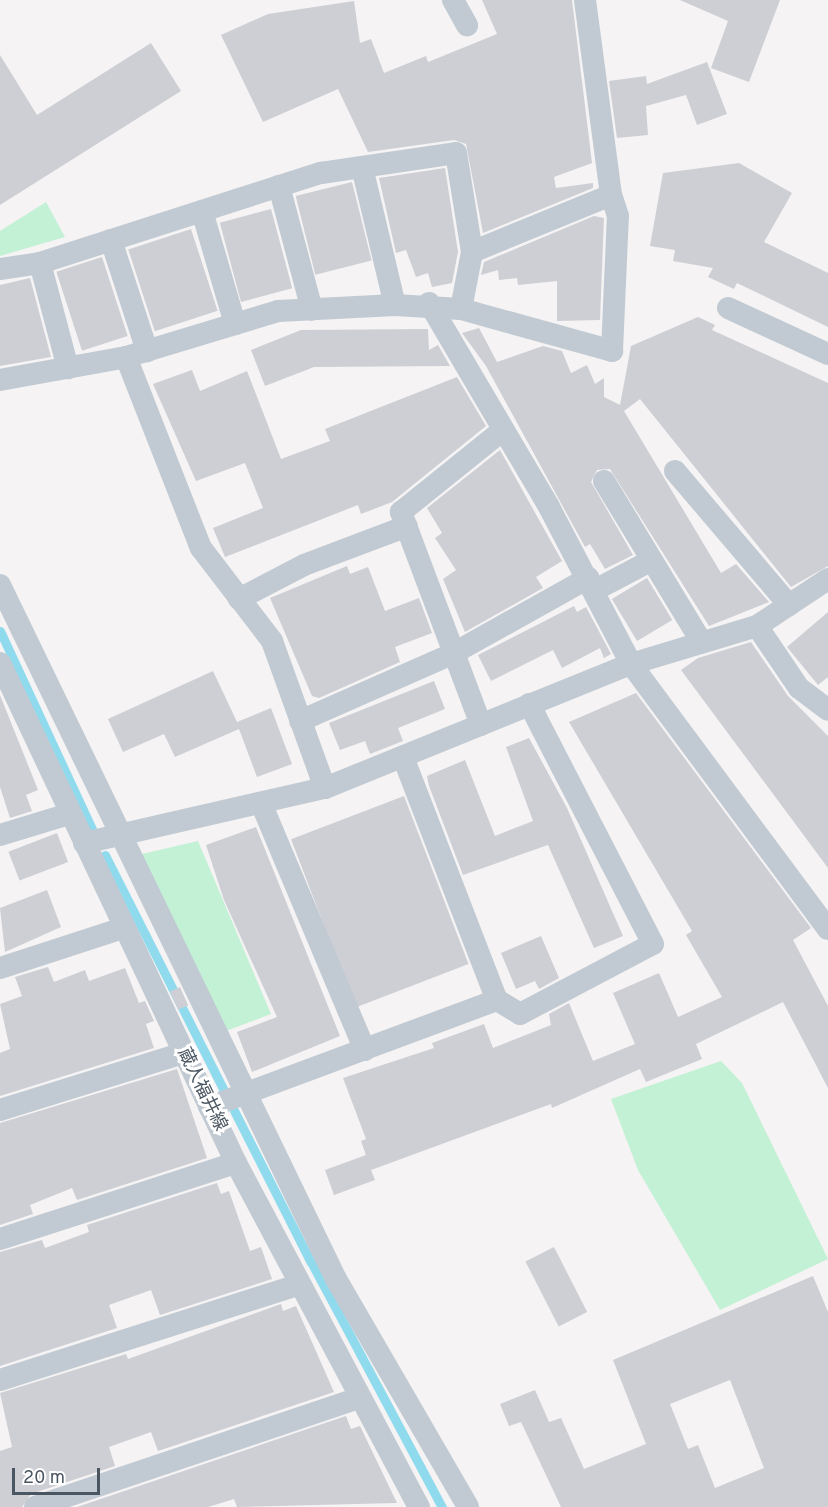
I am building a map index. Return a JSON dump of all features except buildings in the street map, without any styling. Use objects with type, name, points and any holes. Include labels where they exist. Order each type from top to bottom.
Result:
[{"type":"street","points":[[453,0],[467,25]]},
{"type":"street","points":[[0,380],[136,354],[278,311],[429,303],[461,309],[612,351],[618,216],[611,195],[585,0]]},
{"type":"street","points":[[0,269],[40,263],[279,186],[362,167],[456,153],[472,252],[461,309]]},
{"type":"street","points":[[362,167],[395,305]]},
{"type":"street","points":[[279,186],[312,310]]},
{"type":"street","points":[[472,252],[611,195]]},
{"type":"street","points":[[202,211],[235,324]]},
{"type":"street","points":[[111,240],[136,354],[201,548],[272,641],[325,788]]},
{"type":"street","points":[[40,263],[68,368]]},
{"type":"street","points":[[429,303],[591,584],[631,664],[828,929]]},
{"type":"street","points":[[728,308],[828,354]]},
{"type":"street","points":[[481,725],[401,512],[503,430]]},
{"type":"street","points":[[675,471],[789,605]]},
{"type":"street","points":[[604,481],[702,643]]},
{"type":"street","points":[[239,599],[304,565],[407,526]]},
{"type":"street","points":[[300,721],[454,653],[591,584],[652,560]]},
{"type":"street","points":[[84,843],[325,788],[631,664],[757,626],[828,579]]},
{"type":"street","points":[[0,585],[120,835],[227,1101],[336,1279],[468,1507]]},
{"type":"street","points":[[757,626],[799,688],[828,710]]},
{"type":"street","name":"蔵人福井線","points":[[2,673],[183,1053],[227,1101],[236,1163],[297,1285],[419,1507]]},
{"type":"street","points":[[403,757],[497,1000],[520,1014],[653,944],[529,704]]},
{"type":"street","points":[[261,803],[365,1050]]},
{"type":"street","points":[[0,836],[69,813]]},
{"type":"street","points":[[0,968],[123,928]]},
{"type":"street","points":[[227,1101],[497,1000]]},
{"type":"street","points":[[0,1110],[183,1053]]},
{"type":"street","points":[[0,1239],[236,1163]]},
{"type":"street","points":[[0,1380],[297,1285]]},
{"type":"street","points":[[35,1507],[359,1398]]},
{"type":"green space","points":[[46,202],[65,237],[0,256],[0,231]]},
{"type":"green space","points":[[198,841],[271,1014],[226,1031],[142,854]]},
{"type":"green space","points":[[721,1061],[742,1083],[828,1259],[720,1310],[638,1170],[611,1099]]},
{"type":"waterway","points":[[0,631],[93,831]]},
{"type":"waterway","points":[[105,855],[311,1262],[442,1507]]}]
